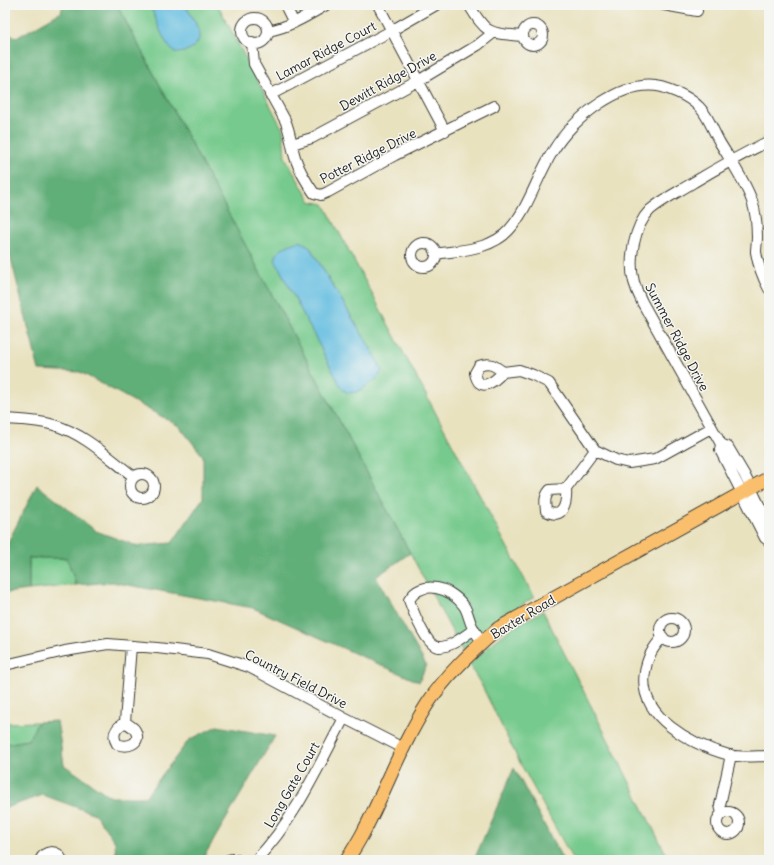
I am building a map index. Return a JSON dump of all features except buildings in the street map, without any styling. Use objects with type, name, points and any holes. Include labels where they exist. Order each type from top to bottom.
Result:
[{"type":"main road","name":"Baxter Road","points":[[347,860],[364,832],[403,748],[428,703],[451,673],[482,642],[499,628],[769,478]]},
{"type":"street","points":[[285,5],[294,23]]},
{"type":"street","points":[[268,31],[283,28],[326,5]]},
{"type":"street","points":[[378,5],[445,131]]},
{"type":"street","name":"Lamar Ridge Court","points":[[270,95],[391,31],[436,5]]},
{"type":"street","points":[[469,5],[484,28],[493,33],[522,36]]},
{"type":"street","points":[[664,5],[697,11]]},
{"type":"street","points":[[254,18],[262,20],[265,23],[268,35],[260,43],[252,43],[248,42],[243,34],[244,26],[246,22],[254,18]]},
{"type":"street","name":"Dewitt Ridge Drive","points":[[292,144],[312,138],[418,81],[481,43],[493,33]]},
{"type":"street","name":"Potter Ridge Drive","points":[[252,43],[254,64],[289,129],[296,161],[301,173],[314,193],[321,195],[494,106]]},
{"type":"street","points":[[436,254],[478,247],[493,242],[508,231],[528,200],[554,149],[567,132],[587,113],[604,100],[622,91],[639,86],[657,86],[677,91],[692,101],[706,115],[731,160],[752,201],[756,220],[756,251],[763,278],[769,289]]},
{"type":"street","name":"Summer Ridge Drive","points":[[769,141],[731,160],[665,200],[650,211],[640,227],[634,241],[632,261],[634,282],[642,302],[721,444],[720,450],[769,525]]},
{"type":"street","points":[[503,372],[519,370],[549,383],[595,450],[616,460],[629,463],[642,462],[654,458],[711,428]]},
{"type":"street","points":[[5,419],[38,421],[66,429],[81,436],[134,477]]},
{"type":"street","points":[[566,489],[595,450]]},
{"type":"street","name":"Summer Ridge Drive","points":[[747,490],[765,538],[769,541]]},
{"type":"street","points":[[474,629],[452,644],[443,647],[436,647],[431,644],[421,629],[409,600],[418,590],[427,587],[437,587],[444,590],[456,598],[464,606],[474,629],[482,642]]},
{"type":"street","points":[[663,637],[648,657],[644,680],[646,692],[653,710],[664,722],[702,746],[730,755],[743,757],[769,756]]},
{"type":"street","name":"Country Field Drive","points":[[5,665],[86,647],[108,644],[193,652],[226,659],[249,667],[403,748]]},
{"type":"street","points":[[125,722],[131,646]]},
{"type":"street","name":"Long Gate Court","points":[[256,860],[278,836],[290,818],[308,788],[344,718]]},
{"type":"street","points":[[722,813],[720,805],[730,755]]},
{"type":"street","points":[[40,860],[45,854],[52,852],[59,854],[62,860]]},
{"type":"street","points":[[228,860],[237,860]]},
{"type":"green space","points":[[63,5],[117,5],[410,553],[376,577],[426,665],[419,682],[253,608],[112,582],[76,585],[67,558],[29,558],[29,590],[5,593],[5,548],[37,485],[96,531],[137,546],[172,543],[203,498],[203,456],[179,426],[80,372],[39,370],[5,235],[5,190],[11,158],[5,150],[5,34],[18,37],[61,12]]},
{"type":"green space","points":[[117,5],[150,5],[166,42],[199,31],[185,5],[218,5],[283,130],[285,157],[310,201],[324,204],[534,597],[496,622],[462,650]],"holes":[[[309,246],[374,354],[382,370],[377,379]]]},
{"type":"green space","points":[[29,558],[67,558],[76,585],[29,590]]},
{"type":"green space","points":[[543,611],[669,860],[573,860],[518,759],[481,684],[469,665],[510,629]]},
{"type":"green space","points":[[57,721],[64,765],[111,797],[145,797],[189,740],[217,726],[275,736],[202,860],[116,860],[115,842],[95,814],[43,795],[5,808],[5,744],[28,740],[38,722]]},
{"type":"green space","points":[[38,722],[28,740],[5,744],[5,723]]},
{"type":"green space","points":[[514,768],[563,860],[474,860]]},
{"type":"water","points":[[150,5],[185,5],[198,30],[198,42],[194,47],[180,53],[172,50],[162,35]]},
{"type":"water","points":[[300,241],[309,246],[374,354],[382,371],[377,379],[357,392],[348,393],[342,389],[275,260],[278,252],[288,245]]}]
